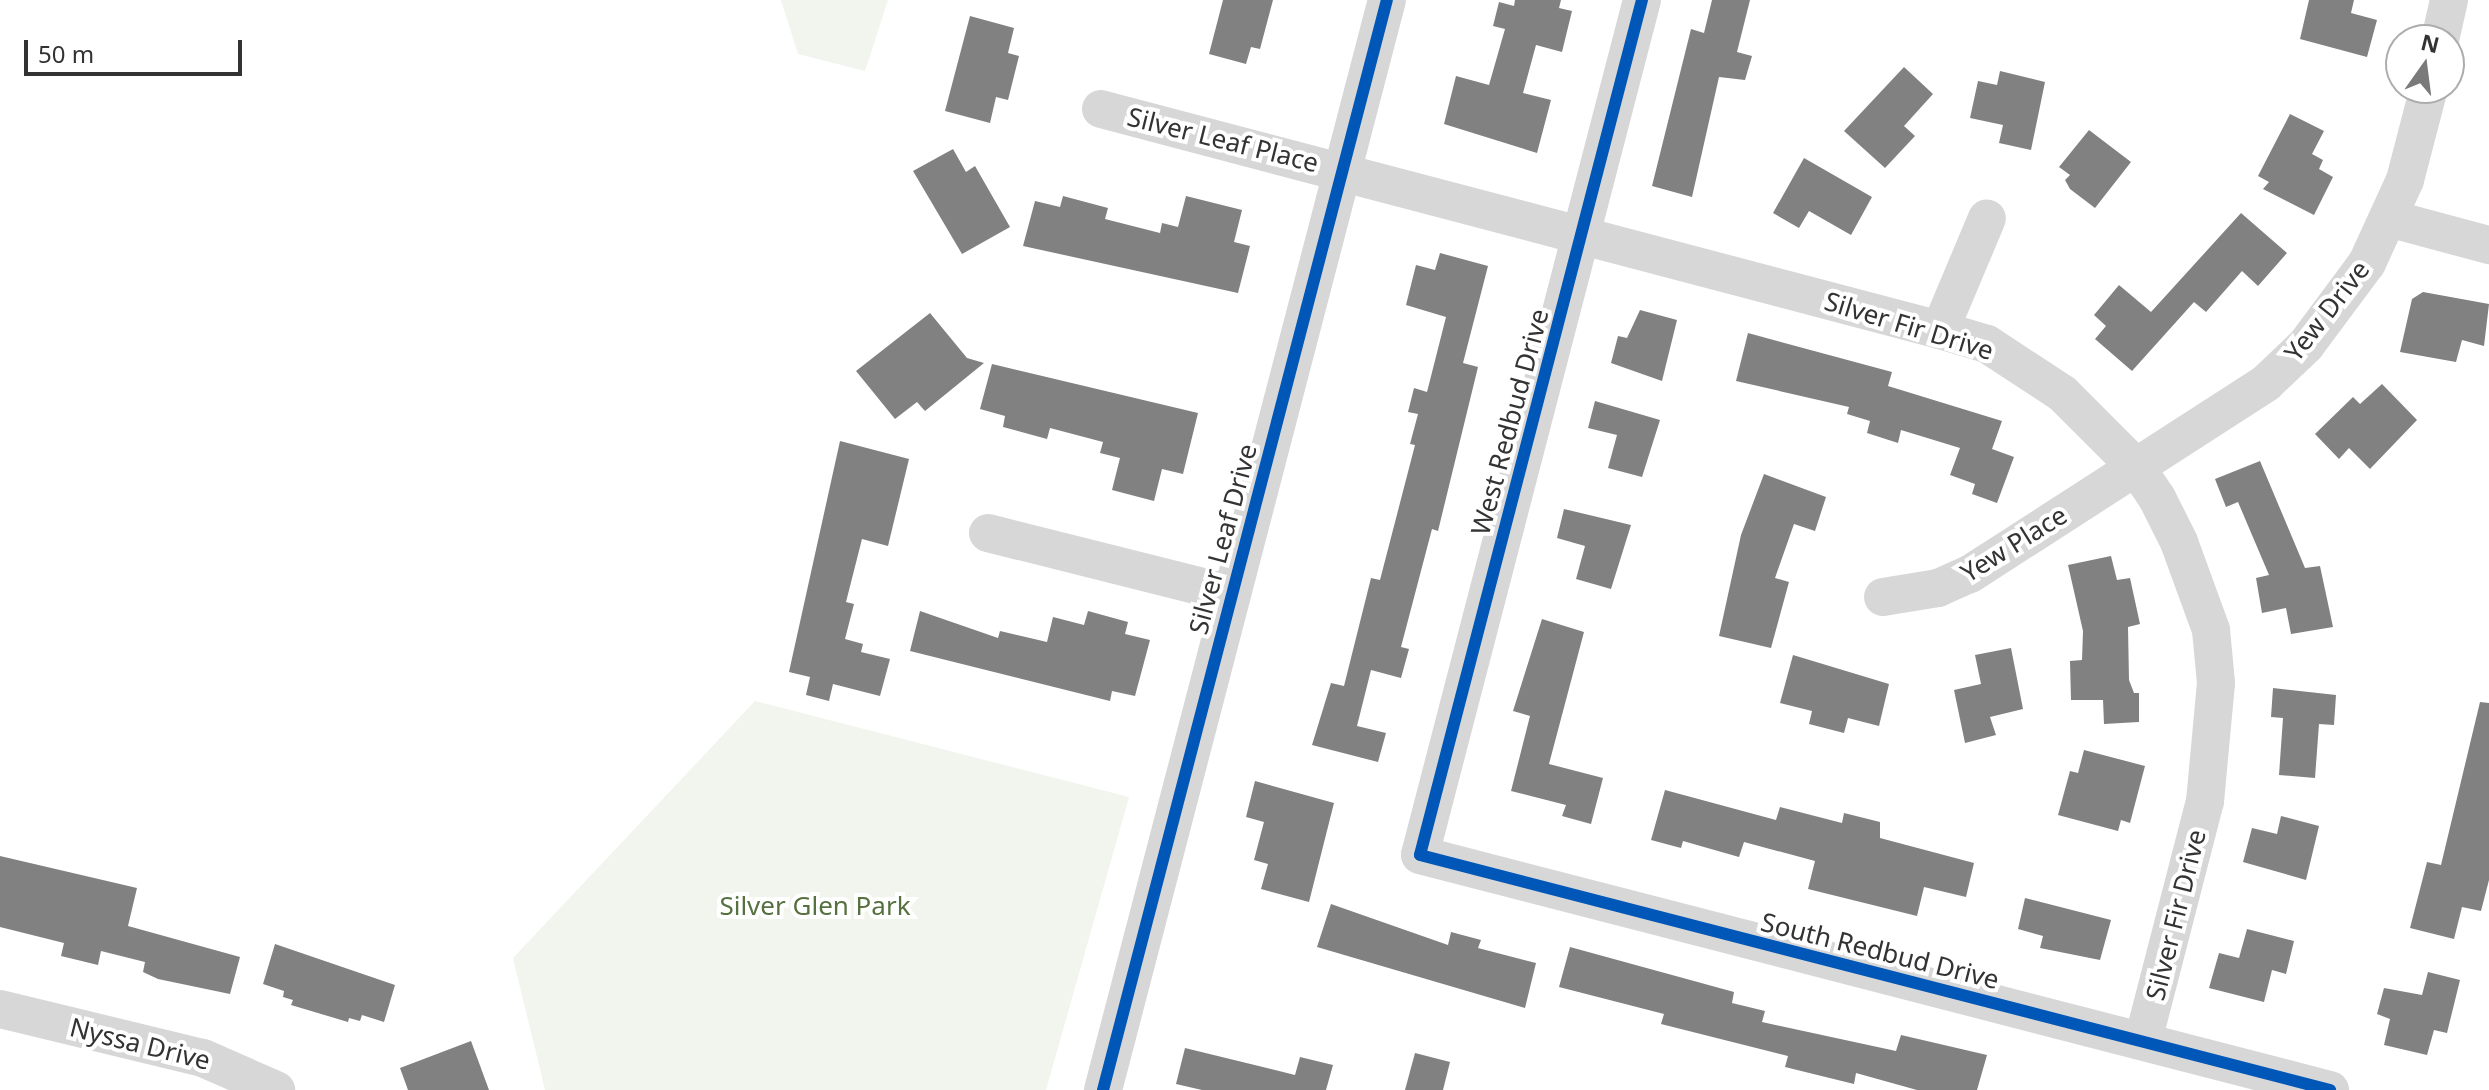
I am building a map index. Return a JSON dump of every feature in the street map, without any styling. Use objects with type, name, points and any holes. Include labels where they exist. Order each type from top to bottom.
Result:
[{"type":"street","name":"Silver Leaf Drive","points":[[1103,1090],[1231,594],[1345,172],[1387,0]]},
{"type":"street","name":"West Redbud Drive","points":[[1420,855],[1642,0]]},
{"type":"street","points":[[2444,24],[2449,0]]},
{"type":"street","name":"Yew Drive","points":[[2136,467],[2266,383],[2306,345],[2367,263],[2412,160],[2425,104]]},
{"type":"street","name":"Silver Leaf Place","points":[[1101,109],[1345,172]]},
{"type":"street","name":"Silver Fir Drive","points":[[1345,172],[1582,233],[1987,344],[2016,360],[2063,394],[2136,467],[2179,542],[2204,605],[2216,683],[2205,801],[2143,1041]]},
{"type":"street","points":[[1940,330],[1987,218]]},
{"type":"street","points":[[2388,218],[2489,245]]},
{"type":"street","name":"Yew Place","points":[[1883,597],[1938,588],[1970,574],[2136,467]]},
{"type":"street","points":[[988,533],[1231,594]]},
{"type":"street","name":"South Redbud Drive","points":[[1420,855],[2330,1090]]},
{"type":"street","name":"Nyssa Drive","points":[[0,1009],[203,1058],[276,1090]]},
{"type":"green space","points":[[781,0],[888,0],[865,71],[798,54]]},
{"type":"green space","name":"Silver Glen Park","points":[[755,701],[1129,797],[1046,1090],[545,1090],[513,958]]},
{"type":"building","points":[[1223,0],[1273,0],[1260,49],[1251,47],[1246,64],[1209,54]]},
{"type":"building","points":[[1515,0],[1561,0],[1559,8],[1572,11],[1562,52],[1536,45],[1523,93],[1551,100],[1537,153],[1444,124],[1456,76],[1489,85],[1505,29],[1493,26],[1499,2],[1514,6]]},
{"type":"building","points":[[1712,0],[1750,0],[1737,52],[1752,56],[1745,80],[1719,77],[1692,197],[1652,186],[1691,29],[1704,33]]},
{"type":"building","points":[[2309,0],[2354,0],[2351,13],[2377,20],[2367,57],[2300,39]]},
{"type":"building","points":[[970,16],[1014,28],[1008,53],[1019,56],[1008,100],[996,97],[990,123],[945,111]]},
{"type":"building","points":[[1904,67],[1933,94],[1904,126],[1915,136],[1885,168],[1844,131]]},
{"type":"building","points":[[2000,71],[2045,82],[2031,150],[1999,143],[2003,125],[1970,118],[1978,81],[1997,85]]},
{"type":"building","points":[[2290,114],[2324,131],[2312,154],[2323,160],[2319,169],[2333,177],[2314,215],[2263,189],[2269,182],[2258,176]]},
{"type":"building","points":[[2089,130],[2131,162],[2095,208],[2070,189],[2065,180],[2070,175],[2059,167]]},
{"type":"building","points":[[953,149],[966,172],[975,166],[1010,227],[962,254],[913,171]]},
{"type":"building","points":[[1804,158],[1872,197],[1851,235],[1809,211],[1799,228],[1773,213]]},
{"type":"building","points":[[1063,196],[1108,208],[1105,219],[1160,233],[1162,223],[1178,227],[1186,196],[1242,210],[1234,242],[1250,246],[1238,293],[1023,246],[1035,201],[1060,207]]},
{"type":"building","points":[[2241,213],[2287,253],[2258,286],[2242,271],[2206,312],[2194,302],[2132,371],[2095,339],[2106,326],[2094,315],[2119,285],[2151,312]]},
{"type":"building","points":[[1440,253],[1488,266],[1463,363],[1478,367],[1438,531],[1432,529],[1401,647],[1409,649],[1401,678],[1371,670],[1357,726],[1386,733],[1378,762],[1312,745],[1331,683],[1344,686],[1371,578],[1380,580],[1415,445],[1410,444],[1418,414],[1408,412],[1414,388],[1427,392],[1446,317],[1406,305],[1416,265],[1435,270]]},
{"type":"building","points":[[2423,292],[2489,304],[2484,346],[2462,340],[2456,362],[2400,352],[2412,299]]},
{"type":"building","points":[[1640,310],[1677,320],[1662,381],[1611,363],[1618,336],[1627,338]]},
{"type":"building","points":[[930,313],[967,358],[984,363],[925,411],[917,402],[895,419],[856,371]]},
{"type":"building","points":[[1748,333],[1892,372],[1888,386],[2002,421],[1992,449],[2014,457],[1997,503],[1972,494],[1975,484],[1950,475],[1960,448],[1901,430],[1898,443],[1867,433],[1870,421],[1847,414],[1849,407],[1736,381]]},
{"type":"building","points":[[992,364],[1198,413],[1183,474],[1162,469],[1154,501],[1112,490],[1120,458],[1100,453],[1103,442],[1050,428],[1047,439],[1003,427],[1005,416],[980,409]]},
{"type":"building","points":[[2382,384],[2417,420],[2370,469],[2349,448],[2339,459],[2315,434],[2353,397],[2360,404]]},
{"type":"building","points":[[1595,401],[1660,420],[1642,477],[1608,468],[1617,435],[1588,428]]},
{"type":"building","points":[[840,441],[909,459],[888,546],[862,539],[846,602],[854,604],[845,639],[863,644],[861,652],[890,659],[880,696],[833,684],[829,701],[806,695],[810,677],[789,672]]},
{"type":"building","points":[[2260,461],[2305,568],[2320,566],[2333,627],[2291,634],[2286,608],[2262,613],[2256,578],[2269,575],[2238,502],[2226,507],[2215,479]]},
{"type":"building","points":[[1764,474],[1826,497],[1815,531],[1794,524],[1775,578],[1789,582],[1771,648],[1719,636],[1741,535]]},
{"type":"building","points":[[1564,509],[1631,525],[1611,589],[1576,579],[1585,546],[1557,538]]},
{"type":"building","points":[[2111,556],[2117,580],[2130,578],[2140,624],[2128,627],[2129,680],[2134,693],[2139,693],[2139,722],[2104,724],[2103,700],[2071,700],[2070,661],[2082,660],[2083,631],[2068,565]]},
{"type":"building","points":[[920,611],[998,638],[1000,631],[1047,642],[1053,617],[1084,625],[1088,611],[1128,622],[1125,634],[1150,640],[1135,696],[1112,691],[1110,701],[910,651]]},
{"type":"building","points":[[1542,619],[1584,632],[1549,764],[1603,778],[1591,824],[1562,816],[1566,805],[1511,791],[1530,716],[1513,711]]},
{"type":"building","points":[[2011,648],[2023,709],[1990,717],[1996,735],[1965,743],[1954,690],[1981,684],[1975,655]]},
{"type":"building","points":[[1793,655],[1889,684],[1879,726],[1848,718],[1844,733],[1809,724],[1812,711],[1780,703]]},
{"type":"building","points":[[2273,688],[2336,695],[2334,725],[2319,724],[2315,778],[2279,775],[2283,718],[2271,717]]},
{"type":"building","points":[[2480,702],[2489,703],[2489,880],[2481,911],[2462,907],[2454,939],[2410,928],[2427,862],[2441,865]]},
{"type":"building","points":[[2084,750],[2145,766],[2130,823],[2121,820],[2118,831],[2058,815],[2070,771],[2078,773]]},
{"type":"building","points":[[1255,781],[1334,803],[1309,902],[1261,889],[1268,864],[1254,860],[1264,822],[1246,817]]},
{"type":"building","points":[[1665,790],[1776,820],[1780,807],[1842,823],[1844,813],[1880,822],[1880,838],[1974,863],[1966,897],[1924,887],[1917,916],[1808,889],[1815,861],[1744,842],[1739,857],[1683,841],[1681,848],[1651,840]]},
{"type":"building","points":[[2281,816],[2319,826],[2306,880],[2243,862],[2252,828],[2277,834]]},
{"type":"building","points":[[0,856],[137,888],[128,926],[240,957],[230,994],[158,979],[143,972],[145,962],[101,951],[98,965],[61,956],[64,943],[0,927]]},
{"type":"building","points":[[2025,898],[2111,920],[2100,960],[2040,948],[2043,936],[2018,929]]},
{"type":"building","points":[[1331,904],[1448,945],[1451,932],[1481,940],[1478,948],[1536,963],[1525,1008],[1317,947]]},
{"type":"building","points":[[2247,929],[2294,941],[2286,974],[2272,970],[2264,1002],[2209,988],[2219,953],[2239,958]]},
{"type":"building","points":[[275,944],[395,985],[384,1022],[362,1015],[360,1021],[349,1018],[348,1022],[291,1005],[293,1000],[283,997],[284,991],[263,984]]},
{"type":"building","points":[[1570,947],[1734,992],[1732,1003],[1765,1011],[1762,1022],[1896,1051],[1901,1035],[1987,1055],[1977,1090],[1917,1090],[1856,1073],[1854,1084],[1785,1067],[1788,1056],[1661,1024],[1664,1014],[1559,987]]},
{"type":"building","points":[[2428,972],[2460,980],[2447,1033],[2434,1030],[2427,1055],[2384,1045],[2390,1019],[2377,1014],[2384,988],[2422,995]]},
{"type":"building","points":[[471,1041],[489,1090],[408,1090],[400,1068]]},
{"type":"building","points":[[1185,1048],[1295,1075],[1300,1057],[1333,1065],[1326,1090],[1202,1090],[1176,1084]]},
{"type":"building","points":[[1415,1053],[1450,1062],[1443,1090],[1405,1090]]},
{"type":"cycle path","points":[[1103,1090],[1387,0]]},
{"type":"cycle path","points":[[1642,0],[1420,855],[2330,1090]]}]
